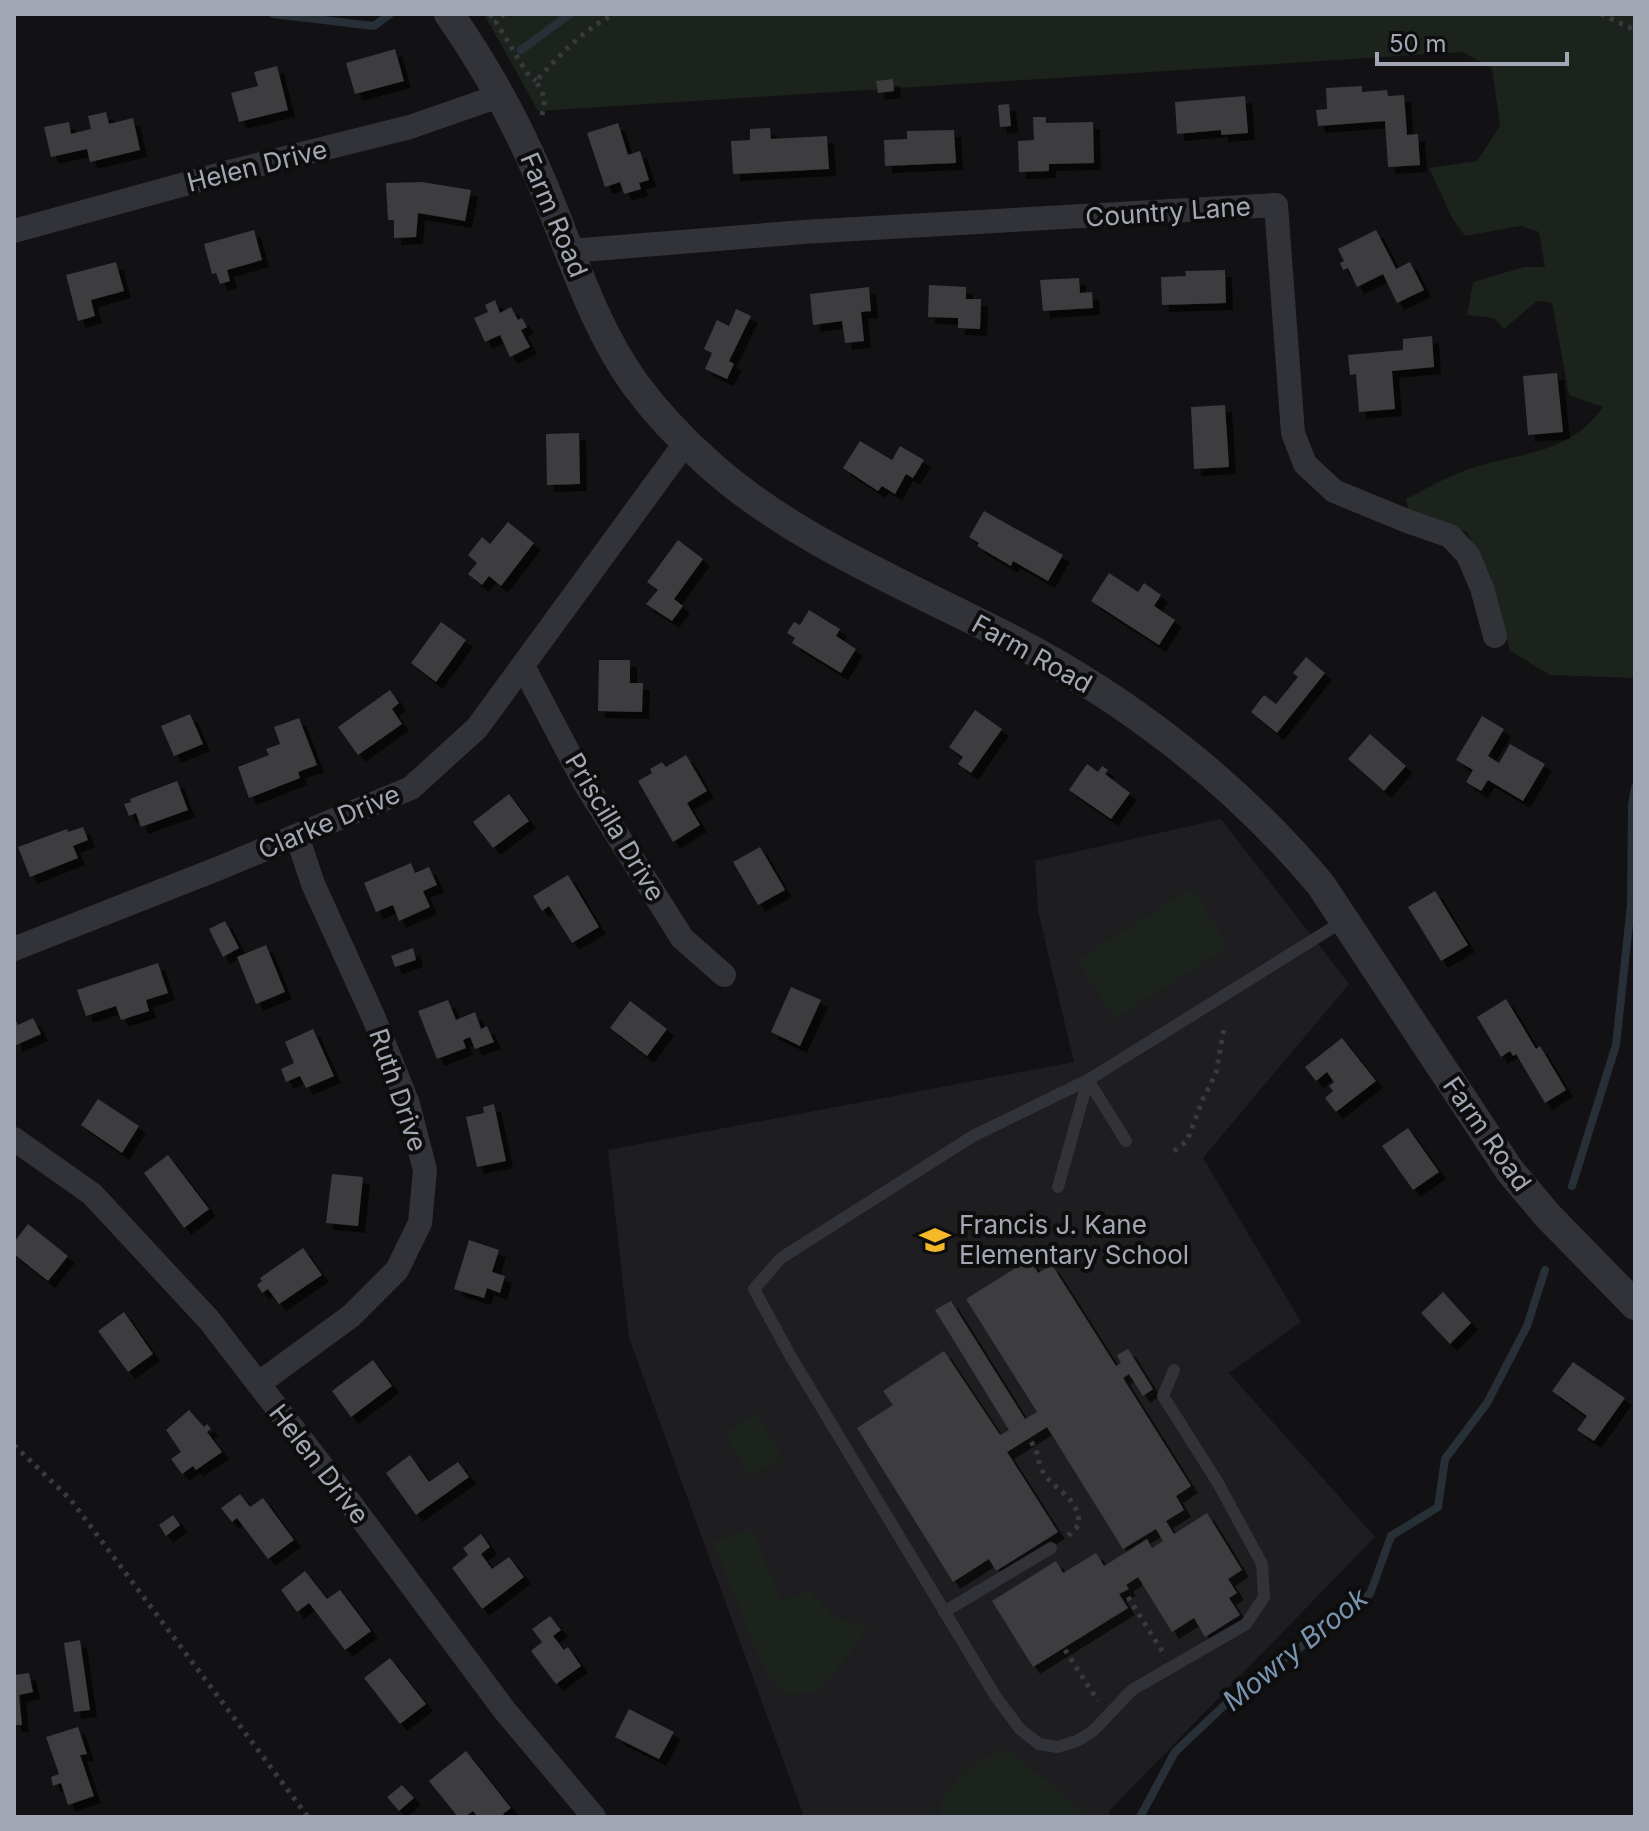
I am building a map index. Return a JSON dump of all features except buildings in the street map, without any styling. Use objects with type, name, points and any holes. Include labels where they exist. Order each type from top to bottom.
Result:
[{"type":"street","name":"Farm Road","points":[[449,14],[499,96],[539,175],[606,333],[634,382],[670,427],[711,466],[805,532],[1046,659],[1154,729],[1199,764],[1284,841],[1345,920],[1469,1113],[1510,1171],[1586,1257],[1635,1305]]},
{"type":"street","name":"Helen Drive","points":[[14,231],[225,173],[410,127],[499,96]]},
{"type":"street","name":"Country Lane","points":[[570,251],[803,232],[1276,205],[1293,433],[1305,464],[1334,491],[1450,536],[1468,555],[1482,588],[1495,636]]},
{"type":"street","name":"Clarke Drive","points":[[14,949],[411,788],[477,728],[686,442]]},
{"type":"street","name":"Priscilla Drive","points":[[523,666],[584,782],[682,938],[724,975]]},
{"type":"street","name":"Ruth Drive","points":[[258,1384],[351,1316],[397,1270],[420,1223],[425,1170],[408,1104],[373,1016],[313,884],[297,836]]},
{"type":"street","name":"Helen Drive","points":[[14,1139],[92,1194],[209,1320],[505,1711],[594,1817]]},
{"type":"lane","points":[[1174,1370],[1163,1396],[1218,1483],[1262,1564],[1264,1597],[1246,1624],[1132,1690],[1093,1731],[1077,1741],[1057,1747],[1039,1744],[1020,1729],[996,1697],[791,1357],[754,1289],[781,1258],[973,1136],[1088,1080],[1345,920]]},
{"type":"lane","points":[[1088,1080],[1126,1141]]},
{"type":"lane","points":[[1058,1187],[1088,1080]]},
{"type":"lane","points":[[944,1612],[1051,1548]]},
{"type":"path","points":[[490,14],[545,98],[542,115]]},
{"type":"path","points":[[496,22],[504,14]]},
{"type":"path","points":[[536,81],[569,45],[594,24],[615,14]]},
{"type":"path","points":[[1601,14],[1635,30]]},
{"type":"path","points":[[1174,1151],[1187,1141],[1216,1073],[1224,1028]]},
{"type":"path","points":[[1031,1442],[1047,1477],[1079,1513],[1079,1525],[1072,1534],[1051,1548]]},
{"type":"path","points":[[14,1445],[71,1500],[308,1817]]},
{"type":"path","points":[[1128,1597],[1173,1668]]},
{"type":"path","points":[[1065,1650],[1108,1715]]},
{"type":"shaded area","points":[[484,14],[1635,14],[1635,678],[1550,675],[1510,651],[1490,575],[1467,532],[1410,516],[1406,499],[1461,472],[1559,443],[1590,423],[1603,407],[1569,395],[1552,303],[1537,301],[1504,329],[1494,318],[1467,315],[1473,282],[1524,267],[1545,267],[1539,232],[1521,226],[1465,236],[1452,218],[1429,168],[1477,161],[1500,126],[1492,68],[1462,52],[538,111]]},
{"type":"shaded area","name":"Francis J. Kane Elementary School","points":[[1221,819],[1349,984],[1203,1158],[1301,1322],[1229,1373],[1375,1537],[1110,1810],[1108,1817],[804,1817],[629,1338],[608,1150],[1074,1062],[1038,911],[1035,861]]},
{"type":"shaded area","points":[[1192,888],[1229,947],[1114,1019],[1077,960]]},
{"type":"shaded area","points":[[757,1414],[783,1458],[750,1476],[724,1433]]},
{"type":"shaded area","points":[[752,1528],[781,1600],[809,1592],[835,1617],[866,1627],[854,1649],[817,1692],[789,1695],[772,1681],[754,1646],[713,1542]]},
{"type":"shaded area","points":[[1008,1750],[1089,1817],[939,1817],[941,1805],[953,1783],[973,1766]]},
{"type":"waterway","points":[[273,14],[374,26],[390,14]]},
{"type":"waterway","points":[[521,50],[570,14]]},
{"type":"waterway","name":"Mowry Brook","points":[[1572,1186],[1616,1045],[1631,905],[1632,805],[1635,788]]},
{"type":"waterway","name":"Mowry Brook","points":[[1140,1817],[1175,1752],[1250,1681],[1293,1653],[1370,1594],[1391,1536],[1438,1507],[1445,1459],[1487,1403],[1527,1326],[1545,1270]]},
{"type":"place","name":"Francis J. Kane Elementary School","points":[[935,1240]]}]
